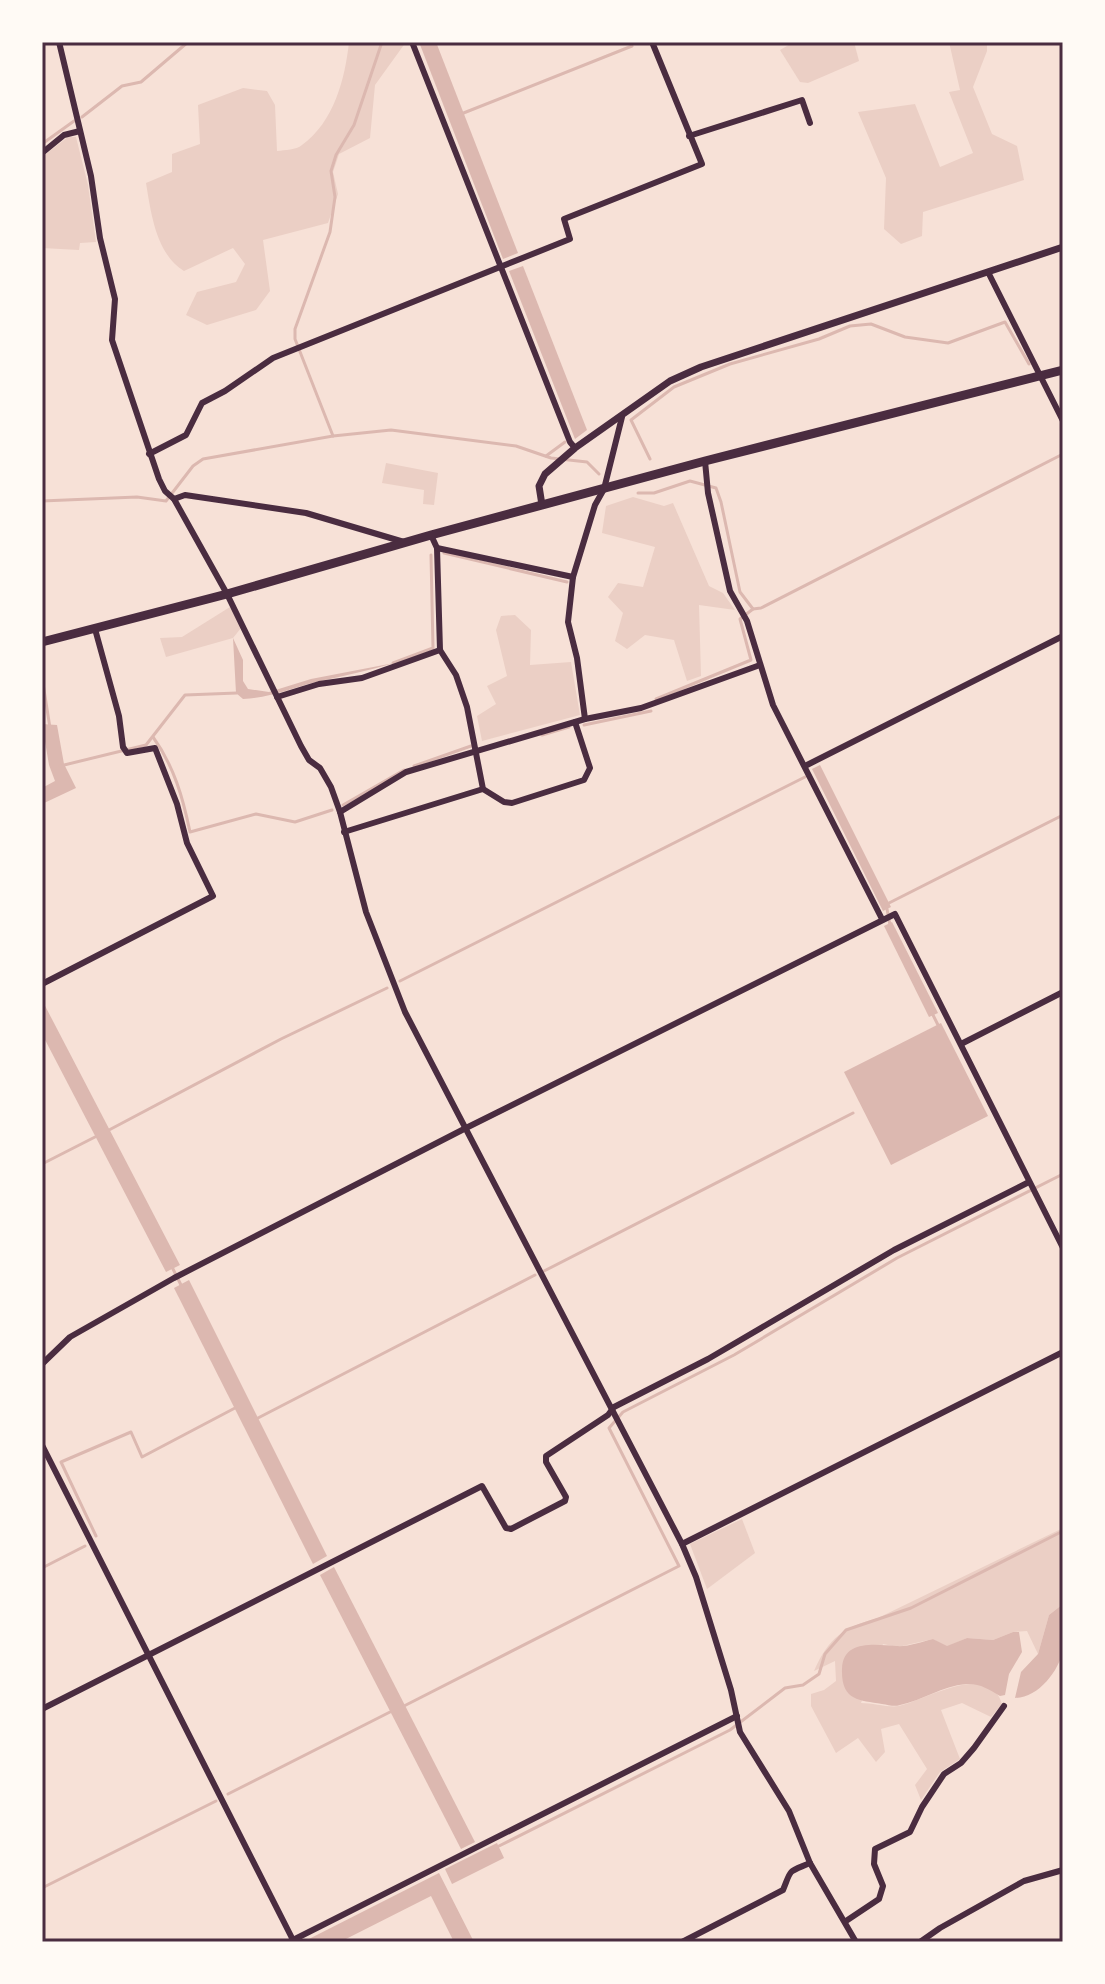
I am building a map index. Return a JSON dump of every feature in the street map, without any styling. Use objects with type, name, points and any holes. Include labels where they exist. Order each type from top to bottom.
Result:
[{"type":"main road","points":[[42,642],[227,594],[404,542],[705,461],[1063,370]]},
{"type":"street","points":[[59,42],[115,299],[112,340],[149,454],[165,491],[174,499],[227,594],[301,746],[331,787],[366,912],[392,983],[682,1544],[696,1577],[740,1732],[789,1811],[810,1863],[856,1942]]},
{"type":"street","points":[[412,42],[570,442],[575,448]]},
{"type":"street","points":[[149,454],[186,435],[202,403],[273,358],[570,239],[564,219],[702,164],[652,42]]},
{"type":"street","points":[[689,136],[802,100],[810,123]]},
{"type":"street","points":[[42,153],[64,135],[80,131]]},
{"type":"street","points":[[542,505],[540,481],[575,448],[670,381],[701,367],[1063,247]]},
{"type":"street","points":[[988,272],[1063,421]]},
{"type":"street","points":[[585,719],[577,658],[568,622],[573,577],[595,505],[604,489],[622,417]]},
{"type":"street","points":[[705,461],[708,493],[730,591],[747,621],[773,705],[886,917]]},
{"type":"street","points":[[174,499],[185,495],[306,513],[404,542]]},
{"type":"street","points":[[431,535],[437,548],[440,650],[456,675],[476,749],[483,789],[504,802],[512,803],[584,780],[590,768],[575,722]]},
{"type":"street","points":[[437,548],[573,577]]},
{"type":"street","points":[[42,984],[213,896],[187,843],[177,804],[155,748],[125,750],[95,629]]},
{"type":"street","points":[[805,766],[1063,636]]},
{"type":"street","points":[[277,697],[319,684],[362,678],[440,650]]},
{"type":"street","points":[[340,812],[406,772],[585,719],[641,708],[760,665]]},
{"type":"street","points":[[344,832],[483,789]]},
{"type":"street","points":[[42,1364],[70,1337],[174,1278],[895,914],[1063,1248]]},
{"type":"street","points":[[961,1044],[1063,992]]},
{"type":"street","points":[[42,1709],[482,1486],[506,1528],[511,1529],[565,1501],[566,1497],[546,1462],[546,1456],[613,1412],[614,1407],[778,1320],[894,1250],[1029,1182]]},
{"type":"street","points":[[682,1544],[1063,1352]]},
{"type":"street","points":[[42,1445],[292,1941],[737,1716]]},
{"type":"street","points":[[846,1921],[879,1899],[883,1886],[874,1864],[875,1849],[910,1832],[944,1774],[961,1763],[1004,1706]]},
{"type":"street","points":[[682,1942],[783,1890],[786,1877],[792,1871],[810,1863]]},
{"type":"street","points":[[920,1942],[1024,1881],[1063,1870]]},
{"type":"shaded area","points":[[349,42],[406,42],[375,85],[370,138],[339,154],[333,172],[338,194],[328,223],[263,240],[270,291],[256,310],[207,325],[186,315],[197,292],[236,282],[245,264],[233,248],[184,271],[175,264],[156,232],[146,183],[172,172],[172,154],[200,144],[198,105],[243,88],[267,91],[275,105],[277,151],[302,145],[322,124],[336,99]]},
{"type":"shaded area","points":[[419,42],[436,42],[518,253],[503,259]]},
{"type":"shaded area","points":[[794,42],[854,42],[859,61],[808,83],[800,82],[780,50]]},
{"type":"shaded area","points":[[949,42],[987,42],[987,51],[973,87],[992,134],[1017,146],[1024,180],[923,212],[922,236],[901,244],[884,229],[886,178],[858,112],[915,104],[940,167],[973,153],[949,92],[960,90]]},
{"type":"shaded area","points":[[68,137],[76,137],[88,185],[96,242],[80,243],[79,250],[42,248],[42,157]]},
{"type":"shaded area","points":[[523,266],[587,430],[575,439],[509,271]]},
{"type":"shaded area","points":[[386,463],[438,473],[434,505],[423,504],[424,490],[382,483]]},
{"type":"shaded area","points":[[633,497],[664,506],[673,503],[709,586],[723,593],[735,610],[699,605],[701,676],[687,681],[674,640],[645,635],[627,649],[615,641],[623,613],[608,597],[618,583],[643,587],[655,547],[602,533],[606,506]]},
{"type":"shaded area","points":[[230,607],[241,628],[233,638],[166,657],[160,638],[182,637]]},
{"type":"shaded area","points":[[515,615],[531,630],[530,665],[571,662],[580,715],[482,741],[477,716],[496,704],[487,686],[507,676],[496,630],[501,616]]},
{"type":"shaded area","points":[[233,638],[243,660],[243,681],[248,689],[269,692],[311,679],[394,663],[272,695],[243,699],[236,693]]},
{"type":"shaded area","points":[[42,724],[57,725],[64,764],[76,788],[42,804],[42,788],[55,781]]},
{"type":"shaded area","points":[[820,765],[891,907],[883,911],[812,769]]},
{"type":"shaded area","points":[[892,922],[938,1013],[929,1017],[884,926]]},
{"type":"shaded area","points":[[42,1000],[180,1265],[166,1272],[42,1034]]},
{"type":"shaded area","points":[[941,1023],[988,1116],[891,1165],[844,1072]]},
{"type":"shaded area","points":[[189,1280],[327,1556],[313,1564],[174,1288]]},
{"type":"shaded area","points":[[742,1519],[755,1553],[707,1589],[690,1544]]},
{"type":"shaded area","points":[[1063,1528],[1063,1604],[1049,1615],[1038,1654],[1027,1631],[1013,1632],[993,1640],[967,1638],[946,1647],[933,1639],[898,1647],[883,1644],[861,1703],[899,1706],[970,1684],[984,1685],[995,1691],[1002,1704],[991,1717],[962,1703],[941,1710],[960,1759],[940,1772],[921,1800],[915,1785],[927,1769],[899,1724],[881,1729],[885,1752],[876,1762],[858,1738],[836,1753],[811,1706],[811,1694],[824,1690],[836,1681],[835,1661],[814,1671],[839,1635]]},
{"type":"shaded area","points":[[334,1567],[475,1842],[461,1849],[320,1575]]},
{"type":"shaded area","points":[[1063,1604],[1064,1645],[1057,1666],[1039,1688],[1024,1697],[1015,1698],[1021,1672],[1038,1654],[1049,1615]]},
{"type":"shaded area","points":[[1019,1632],[1022,1652],[1009,1674],[1005,1695],[966,1684],[894,1706],[853,1697],[842,1680],[844,1659],[854,1648],[905,1646],[933,1639],[947,1646],[967,1638],[993,1640]]},
{"type":"shaded area","points":[[497,1843],[504,1858],[452,1884],[445,1869]]},
{"type":"shaded area","points":[[439,1873],[474,1942],[454,1942],[431,1896],[340,1942],[303,1942]]},
{"type":"waterway","points":[[82,117],[122,86],[141,82],[188,42]]},
{"type":"waterway","points":[[333,436],[295,339],[295,329],[330,232],[335,197],[331,171],[336,155],[354,125],[382,42]]},
{"type":"waterway","points":[[461,114],[632,46],[631,42]]},
{"type":"waterway","points":[[42,144],[74,121]]},
{"type":"waterway","points":[[650,459],[631,420],[674,387],[730,364],[819,339],[850,326],[871,324],[905,337],[948,343],[1005,322],[1029,364]]},
{"type":"waterway","points":[[42,501],[137,497],[166,501],[193,466],[203,459],[333,436],[391,430],[516,446],[551,458],[587,462],[599,474]]},
{"type":"waterway","points":[[546,456],[565,442]]},
{"type":"waterway","points":[[638,493],[654,493],[690,481],[716,488],[740,592],[753,609],[761,608],[1063,454]]},
{"type":"waterway","points":[[444,553],[567,582]]},
{"type":"waterway","points":[[393,663],[433,648],[431,555]]},
{"type":"waterway","points":[[656,699],[751,660],[740,619],[753,609]]},
{"type":"waterway","points":[[42,677],[50,728]]},
{"type":"waterway","points":[[60,766],[146,745],[185,695],[237,693]]},
{"type":"waterway","points":[[584,725],[651,711]]},
{"type":"waterway","points":[[542,735],[569,727]]},
{"type":"waterway","points":[[153,737],[177,783],[190,832],[256,814],[295,822],[332,810]]},
{"type":"waterway","points":[[414,766],[471,746]]},
{"type":"waterway","points":[[343,805],[404,770]]},
{"type":"waterway","points":[[400,981],[805,777]]},
{"type":"waterway","points":[[889,903],[1063,815]]},
{"type":"waterway","points":[[887,909],[890,925]]},
{"type":"waterway","points":[[109,1130],[281,1039],[387,988]]},
{"type":"waterway","points":[[933,1015],[938,1025]]},
{"type":"waterway","points":[[544,1271],[853,1113]]},
{"type":"waterway","points":[[42,1164],[95,1137]]},
{"type":"waterway","points":[[404,1706],[679,1566],[609,1428],[623,1412],[734,1355],[897,1258],[1063,1174]]},
{"type":"waterway","points":[[171,1265],[182,1287]]},
{"type":"waterway","points":[[258,1418],[535,1275]]},
{"type":"waterway","points":[[96,1536],[61,1462],[131,1432],[142,1457],[235,1408]]},
{"type":"waterway","points":[[497,1847],[730,1730],[785,1688],[803,1685],[819,1674],[825,1654],[846,1630],[911,1608],[1063,1531]]},
{"type":"waterway","points":[[42,1568],[85,1546]]},
{"type":"waterway","points":[[228,1794],[390,1712]]},
{"type":"waterway","points":[[42,1888],[216,1801]]}]
